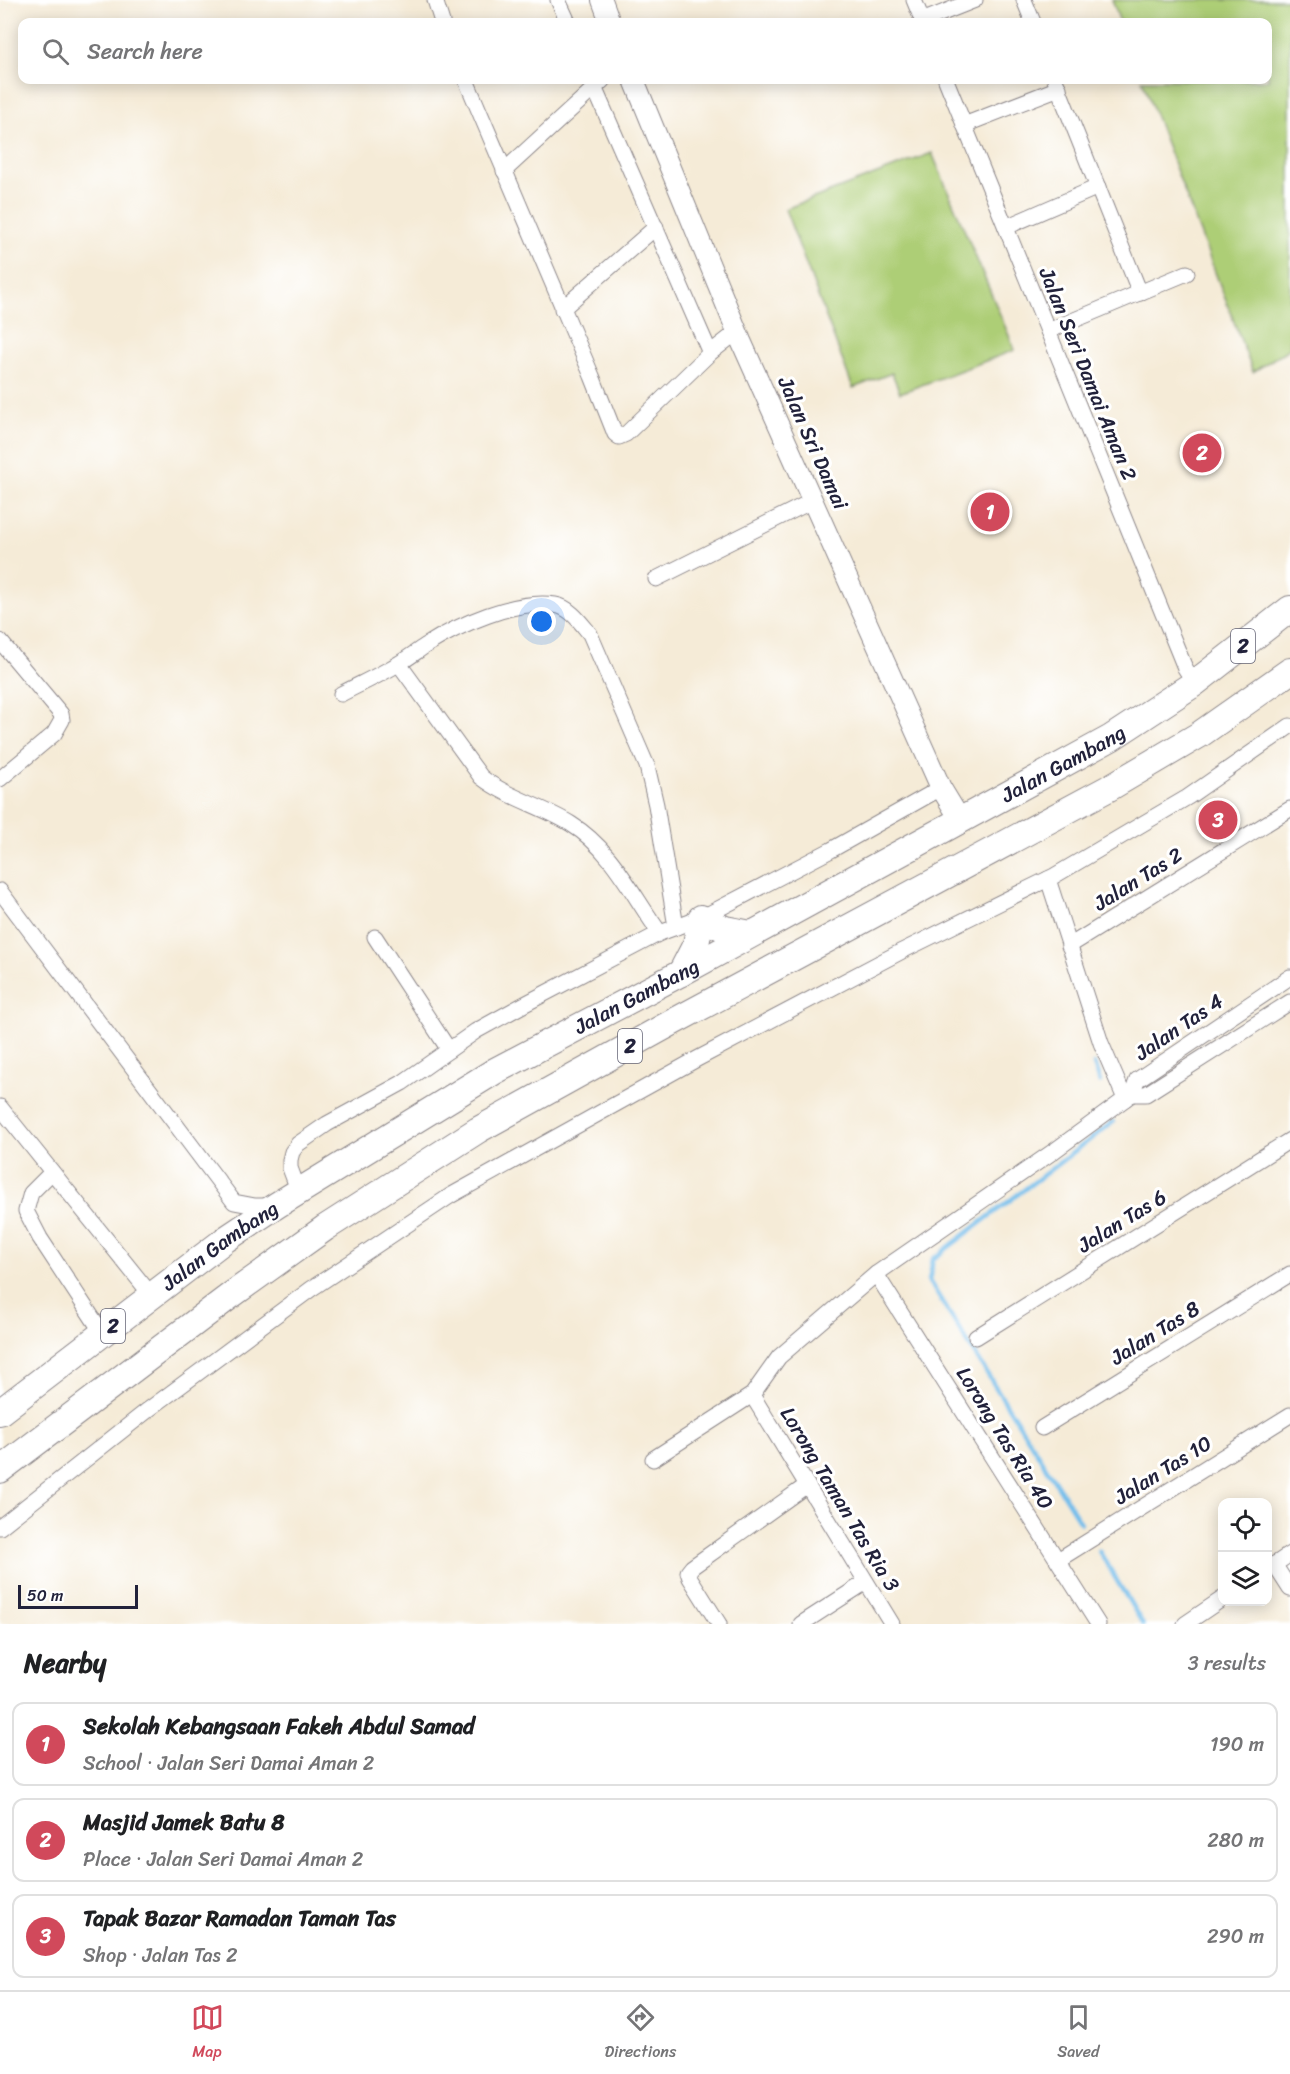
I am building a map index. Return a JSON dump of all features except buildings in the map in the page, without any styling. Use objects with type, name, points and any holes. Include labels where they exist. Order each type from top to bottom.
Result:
[{"type":"highway","name":"Jalan Gambang","points":[[0,1412],[226,1239],[288,1199],[495,1071],[681,973],[1110,738],[1195,683],[1290,609]]},
{"type":"highway","name":"Jalan Gambang","points":[[0,1470],[230,1296],[315,1235],[478,1130],[683,1016],[1108,788],[1199,735],[1290,671]]},
{"type":"highway","points":[[681,973],[696,944],[701,918],[725,929],[751,934]]},
{"type":"street","points":[[558,0],[566,18]]},
{"type":"street","points":[[602,0],[609,18]]},
{"type":"street","points":[[914,0],[921,18]]},
{"type":"street","points":[[932,18],[975,0]]},
{"type":"street","points":[[1024,0],[1031,18]]},
{"type":"street","points":[[438,2],[440,18]]},
{"type":"street","points":[[468,84],[617,436],[626,434],[710,353],[737,332]]},
{"type":"street","points":[[504,171],[594,84]]},
{"type":"street","points":[[597,84],[710,353]]},
{"type":"street","name":"Jalan Sri Damai","points":[[636,84],[737,332],[941,788],[961,820]]},
{"type":"street","name":"Jalan Seri Damai Aman 2","points":[[948,84],[1185,668],[1195,683]]},
{"type":"street","points":[[964,125],[1057,84],[1140,293]]},
{"type":"street","points":[[1006,227],[1098,188]]},
{"type":"street","points":[[562,309],[656,227]]},
{"type":"street","points":[[1048,331],[1187,273]]},
{"type":"street","points":[[656,579],[813,501]]},
{"type":"street","points":[[341,694],[399,664],[449,632],[471,622],[510,609],[533,605],[557,605],[575,616],[590,633],[646,766],[656,805],[676,927]]},
{"type":"street","points":[[0,641],[61,714],[62,720],[54,734],[0,779]]},
{"type":"street","points":[[399,664],[481,777],[493,786],[560,818],[601,847],[660,933]]},
{"type":"street","points":[[0,1527],[148,1410],[292,1303],[450,1196],[697,1059],[902,951],[1048,879],[1188,797],[1290,726]]},
{"type":"street","points":[[234,1202],[255,1206],[288,1199],[290,1160],[298,1144],[346,1112],[402,1083],[476,1031],[660,933],[701,918],[831,850],[941,788]]},
{"type":"street","name":"Jalan Tas 2","points":[[1069,946],[1290,809]]},
{"type":"street","points":[[653,1459],[752,1395],[778,1357],[876,1274],[1045,1158],[1129,1097],[1101,1042],[1048,879]]},
{"type":"street","points":[[0,891],[234,1202],[233,1222],[226,1239]]},
{"type":"street","points":[[375,937],[449,1050]]},
{"type":"street","name":"Jalan Tas 4","points":[[1129,1097],[1137,1080],[1290,977]]},
{"type":"street","name":"Jalan Tas 4","points":[[1129,1097],[1146,1094],[1290,1002]]},
{"type":"street","points":[[0,1107],[152,1296]]},
{"type":"street","name":"Jalan Tas 6","points":[[976,1336],[1290,1140]]},
{"type":"street","points":[[52,1172],[31,1193],[26,1211],[40,1238],[103,1334]]},
{"type":"street","name":"Lorong Tas Ria 40","points":[[876,1274],[1098,1624]]},
{"type":"street","name":"Jalan Tas 8","points":[[1042,1428],[1290,1274]]},
{"type":"street","name":"Lorong Taman Tas Ria 3","points":[[752,1395],[891,1624]]},
{"type":"street","name":"Jalan Tas 10","points":[[1058,1560],[1290,1415]]},
{"type":"street","points":[[719,1624],[688,1572],[807,1485]]},
{"type":"street","points":[[1272,1565],[1290,1554]]},
{"type":"street","points":[[1272,1567],[1290,1589]]},
{"type":"street","points":[[801,1624],[866,1582]]},
{"type":"street","points":[[1185,1624],[1218,1602]]},
{"type":"green space","points":[[1112,0],[1290,0],[1290,348],[1253,372],[1144,84],[1272,84],[1272,18],[1119,18]]},
{"type":"green space","points":[[932,153],[1015,350],[900,393],[892,373],[853,388],[785,209]]},
{"type":"waterway","points":[[1094,1064],[1100,1082]]},
{"type":"waterway","points":[[1081,1523],[929,1281],[933,1259],[1113,1122]]},
{"type":"waterway","points":[[1099,1551],[1143,1624]]},
{"type":"place","name":"Masjid Jamek Batu 8","points":[[1202,453]]},
{"type":"place","name":"Sekolah Kebangsaan Fakeh Abdul Samad","points":[[990,512]]},
{"type":"place","name":"Tapak Bazar Ramadan Taman Tas","points":[[1218,820]]}]
